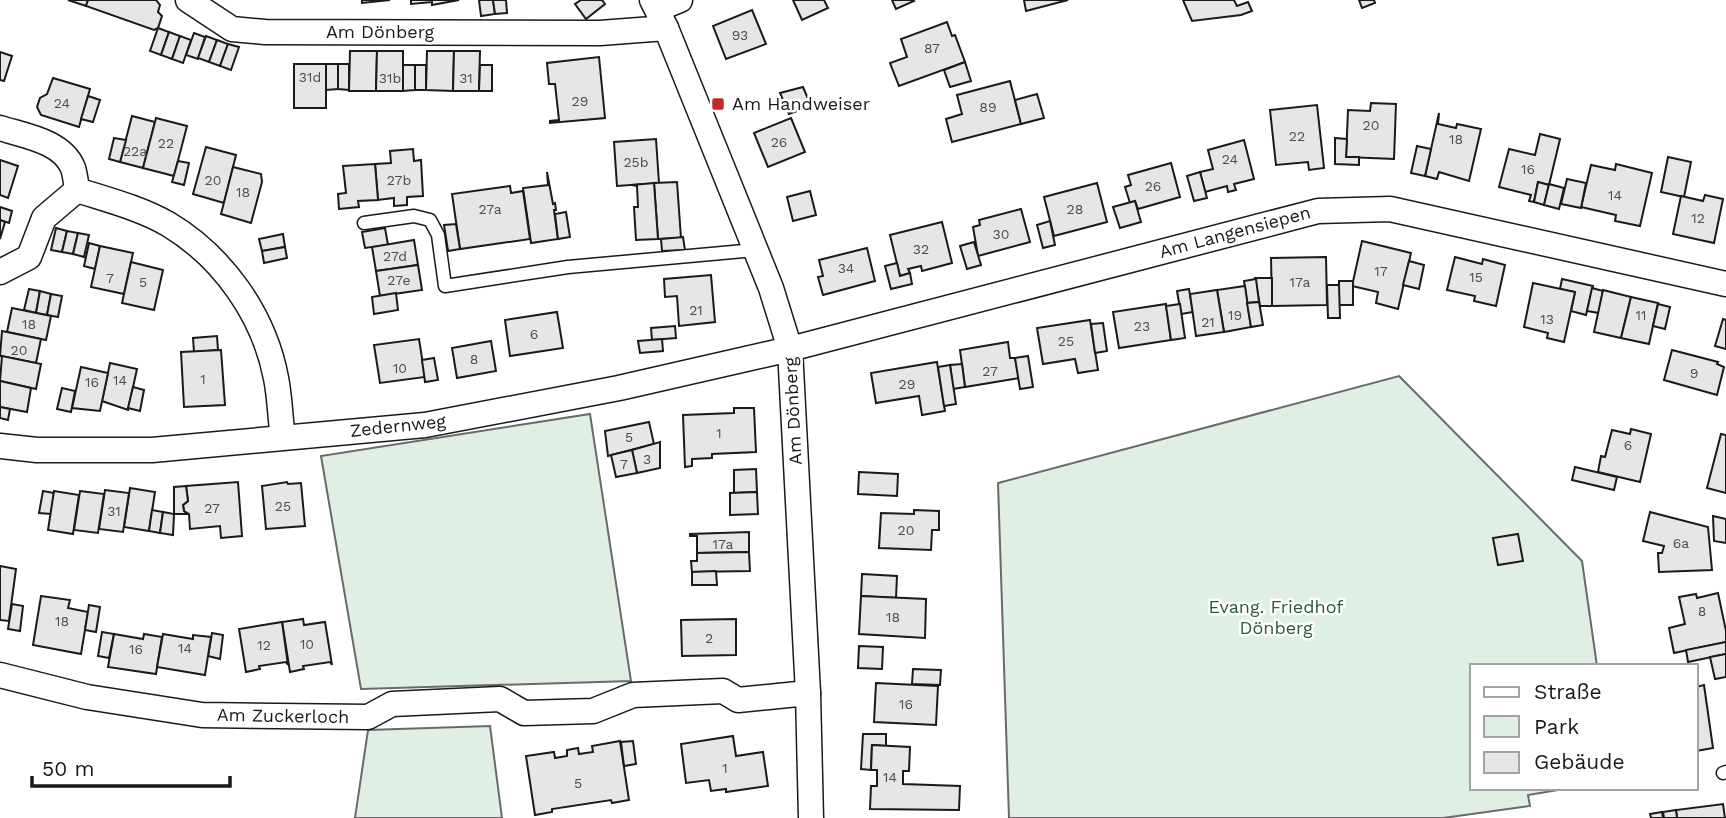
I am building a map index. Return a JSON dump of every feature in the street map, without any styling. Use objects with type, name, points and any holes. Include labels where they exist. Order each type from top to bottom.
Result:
[{"type":"street","name":"Am Dönberg","points":[[188,0],[232,29],[265,32],[600,33],[664,9],[771,288],[790,349],[808,693],[811,818]]},
{"type":"street","points":[[0,128],[54,146],[73,168],[77,190]]},
{"type":"street","points":[[0,272],[29,257],[44,218],[77,190]]},
{"type":"street","points":[[77,190],[132,208],[168,225],[207,253],[238,288],[259,325],[276,377],[282,437]]},
{"type":"street","name":"Am Langensiepen","points":[[790,349],[1318,211],[1390,209],[1726,284]]},
{"type":"street","name":"Zedernweg","points":[[0,446],[37,450],[152,450],[425,425],[619,388],[790,349]]},
{"type":"street","name":"Am Zuckerloch","points":[[0,675],[87,697],[202,715],[368,717],[392,704],[500,699],[524,713],[579,712],[593,711],[633,695],[723,691],[738,700],[808,693]]},
{"type":"lane","points":[[364,223],[414,216],[430,220],[439,235],[445,286],[569,267],[755,250]]},
{"type":"green space","name":"Evang. Friedhof Dönberg","points":[[1399,376],[1582,561],[1597,664],[1470,664],[1470,790],[1558,790],[1528,795],[1530,806],[1443,818],[1009,818],[998,483]]},
{"type":"green space","points":[[590,414],[631,681],[361,689],[321,456]]},
{"type":"green space","points":[[490,726],[502,818],[355,818],[368,730]]},
{"type":"building","points":[[68,0],[88,0],[86,6]]},
{"type":"building","points":[[88,0],[156,0],[160,5],[158,12],[162,16],[158,28],[154,30],[86,6]]},
{"type":"building","points":[[362,0],[390,0],[362,3]]},
{"type":"building","points":[[411,0],[459,0],[432,5],[432,2],[411,4]]},
{"type":"building","points":[[479,0],[493,0],[495,14],[481,16]]},
{"type":"building","points":[[493,0],[506,0],[507,13],[495,14]]},
{"type":"building","points":[[581,0],[602,0],[605,4],[586,19],[575,4]]},
{"type":"building","points":[[793,0],[824,0],[828,8],[802,20]]},
{"type":"building","points":[[892,0],[913,0],[914,1],[896,9]]},
{"type":"building","points":[[1024,0],[1068,0],[1026,11]]},
{"type":"building","points":[[1183,0],[1234,0],[1237,6],[1248,2],[1252,11],[1241,15],[1192,21]]},
{"type":"building","points":[[1359,0],[1374,0],[1375,3],[1362,8]]},
{"type":"building","points":[[752,10],[766,44],[726,59],[713,26]]},
{"type":"building","points":[[947,22],[965,62],[899,86],[890,63],[907,57],[901,39]]},
{"type":"building","points":[[158,28],[169,32],[161,55],[150,51]]},
{"type":"building","points":[[169,32],[180,36],[172,59],[161,55]]},
{"type":"building","points":[[194,33],[205,37],[198,59],[186,55]]},
{"type":"building","points":[[180,36],[191,40],[183,63],[172,59]]},
{"type":"building","points":[[206,36],[217,40],[209,62],[198,58]]},
{"type":"building","points":[[217,40],[228,44],[220,66],[209,62]]},
{"type":"building","points":[[228,44],[239,47],[231,70],[220,66]]},
{"type":"building","points":[[350,51],[377,51],[376,91],[349,91]]},
{"type":"building","points":[[377,51],[403,51],[403,91],[376,91]]},
{"type":"building","points":[[427,51],[454,51],[453,91],[426,90]]},
{"type":"building","points":[[454,51],[480,51],[479,91],[453,91]]},
{"type":"building","points":[[0,52],[12,56],[4,81],[0,80]]},
{"type":"building","points":[[599,57],[605,118],[550,123],[559,120],[555,84],[549,84],[547,63]]},
{"type":"building","points":[[965,62],[971,81],[950,87],[944,70]]},
{"type":"building","points":[[294,64],[326,64],[326,108],[294,108]]},
{"type":"building","points":[[326,64],[338,64],[338,89],[326,90]]},
{"type":"building","points":[[338,64],[349,64],[349,90],[338,89]]},
{"type":"building","points":[[403,65],[415,65],[415,90],[403,91]]},
{"type":"building","points":[[415,65],[426,65],[426,90],[415,90]]},
{"type":"building","points":[[480,65],[492,65],[492,91],[479,91]]},
{"type":"building","points":[[53,78],[90,89],[79,127],[41,115],[37,107],[40,98],[47,94]]},
{"type":"building","points":[[1010,81],[1021,124],[952,142],[946,119],[962,114],[957,95]]},
{"type":"building","points":[[803,87],[811,106],[789,114],[780,93]]},
{"type":"building","points":[[1037,94],[1044,118],[1021,124],[1015,100]]},
{"type":"building","points":[[88,96],[100,100],[93,122],[81,119]]},
{"type":"building","points":[[1371,103],[1396,104],[1394,159],[1346,157],[1348,110],[1370,111]]},
{"type":"building","points":[[1317,105],[1324,168],[1309,170],[1308,162],[1276,165],[1270,110]]},
{"type":"building","points":[[1439,113],[1438,124],[1456,128],[1457,124],[1481,129],[1469,181],[1439,172],[1437,179],[1425,176]]},
{"type":"building","points":[[132,116],[155,122],[143,168],[120,162]]},
{"type":"building","points":[[156,118],[187,126],[174,176],[143,168]]},
{"type":"building","points":[[791,118],[805,152],[768,167],[754,133]]},
{"type":"building","points":[[1540,134],[1560,139],[1549,185],[1538,182],[1534,202],[1529,201],[1531,195],[1499,187],[1509,149],[1535,155]]},
{"type":"building","points":[[114,138],[126,140],[120,162],[109,159]]},
{"type":"building","points":[[1335,138],[1347,139],[1346,157],[1359,157],[1359,165],[1335,164]]},
{"type":"building","points":[[656,139],[659,183],[617,186],[614,142]]},
{"type":"building","points":[[1244,140],[1254,179],[1234,184],[1236,190],[1228,192],[1227,186],[1205,192],[1200,172],[1213,169],[1208,150]]},
{"type":"building","points":[[1417,146],[1431,149],[1425,176],[1411,173]]},
{"type":"building","points":[[206,147],[236,155],[224,203],[193,194]]},
{"type":"building","points":[[413,149],[414,161],[421,160],[423,196],[407,197],[407,205],[394,206],[394,198],[378,200],[375,164],[391,163],[390,151]]},
{"type":"building","points":[[1668,157],[1691,162],[1684,197],[1661,192]]},
{"type":"building","points":[[0,160],[18,166],[8,198],[0,195]]},
{"type":"building","points":[[178,161],[189,163],[184,185],[172,182]]},
{"type":"building","points":[[1171,163],[1180,197],[1138,209],[1135,201],[1130,203],[1125,187],[1131,185],[1128,175]]},
{"type":"building","points":[[375,164],[378,200],[358,201],[359,207],[339,209],[338,194],[346,193],[343,166]]},
{"type":"building","points":[[1616,164],[1652,173],[1640,226],[1615,221],[1616,215],[1581,207],[1591,165],[1615,170]]},
{"type":"building","points":[[233,167],[261,174],[262,182],[251,223],[221,214]]},
{"type":"building","points":[[547,172],[553,204],[555,203],[558,239],[531,243],[523,188],[548,185]]},
{"type":"building","points":[[1200,172],[1207,198],[1194,201],[1187,176]]},
{"type":"building","points":[[1567,179],[1586,183],[1581,208],[1561,204]]},
{"type":"building","points":[[677,182],[681,238],[658,239],[654,183]]},
{"type":"building","points":[[1538,182],[1549,185],[1544,205],[1534,202]]},
{"type":"building","points":[[654,183],[658,239],[636,240],[634,207],[638,207],[637,186],[632,185]]},
{"type":"building","points":[[1097,183],[1107,222],[1054,236],[1044,197]]},
{"type":"building","points":[[1549,184],[1564,188],[1559,209],[1544,205]]},
{"type":"building","points":[[510,186],[511,193],[523,191],[530,239],[460,249],[452,194]]},
{"type":"building","points":[[810,191],[816,215],[793,221],[787,197]]},
{"type":"building","points":[[1705,195],[1723,199],[1714,243],[1673,234],[1681,196],[1703,201]]},
{"type":"building","points":[[1135,201],[1141,222],[1120,228],[1113,207]]},
{"type":"building","points":[[0,207],[12,211],[9,223],[0,220]]},
{"type":"building","points":[[1021,209],[1030,242],[978,256],[973,227],[980,225],[979,220]]},
{"type":"building","points":[[566,212],[570,237],[558,239],[555,214]]},
{"type":"building","points":[[0,220],[5,222],[0,239]]},
{"type":"building","points":[[1050,221],[1055,245],[1043,248],[1037,225]]},
{"type":"building","points":[[942,222],[952,263],[922,271],[921,266],[908,269],[910,273],[900,276],[890,235]]},
{"type":"building","points":[[456,224],[460,249],[448,251],[444,225]]},
{"type":"building","points":[[56,228],[67,231],[62,252],[51,250]]},
{"type":"building","points":[[385,228],[388,245],[365,248],[362,232]]},
{"type":"building","points":[[67,231],[78,233],[73,254],[62,252]]},
{"type":"building","points":[[78,233],[89,235],[84,257],[73,254]]},
{"type":"building","points":[[283,234],[285,247],[262,251],[259,239]]},
{"type":"building","points":[[683,237],[685,250],[662,251],[661,239]]},
{"type":"building","points":[[414,240],[418,265],[376,271],[372,247]]},
{"type":"building","points":[[1362,241],[1411,253],[1398,309],[1376,303],[1378,292],[1352,286]]},
{"type":"building","points":[[974,242],[981,265],[967,269],[960,246]]},
{"type":"building","points":[[89,243],[100,246],[95,269],[84,266]]},
{"type":"building","points":[[100,246],[133,253],[124,294],[91,287]]},
{"type":"building","points":[[285,247],[287,258],[264,263],[262,251]]},
{"type":"building","points":[[867,248],[875,281],[823,295],[818,277],[823,276],[819,260]]},
{"type":"building","points":[[1326,257],[1327,305],[1272,306],[1271,258]]},
{"type":"building","points":[[1455,257],[1482,264],[1483,259],[1505,265],[1496,306],[1474,301],[1475,296],[1447,290]]},
{"type":"building","points":[[1409,261],[1424,265],[1419,289],[1403,285]]},
{"type":"building","points":[[131,262],[163,270],[154,310],[122,303]]},
{"type":"building","points":[[897,263],[900,276],[910,273],[912,284],[891,289],[885,266]]},
{"type":"building","points":[[418,265],[422,290],[380,296],[376,271]]},
{"type":"building","points":[[711,275],[715,322],[679,326],[677,296],[665,297],[664,279]]},
{"type":"building","points":[[1255,278],[1272,278],[1272,306],[1260,306]]},
{"type":"building","points":[[1256,279],[1259,302],[1247,303],[1244,281]]},
{"type":"building","points":[[1562,279],[1593,286],[1586,315],[1571,311],[1575,292],[1560,289]]},
{"type":"building","points":[[1339,281],[1353,281],[1353,305],[1339,305]]},
{"type":"building","points":[[1533,283],[1575,292],[1564,342],[1547,338],[1548,333],[1524,327]]},
{"type":"building","points":[[1327,285],[1339,285],[1340,318],[1328,318]]},
{"type":"building","points":[[1245,286],[1251,327],[1224,332],[1217,290]]},
{"type":"building","points":[[1592,288],[1603,291],[1599,313],[1587,311]]},
{"type":"building","points":[[29,289],[40,291],[36,313],[24,310]]},
{"type":"building","points":[[1189,289],[1193,312],[1181,314],[1177,291]]},
{"type":"building","points":[[1217,290],[1224,332],[1196,336],[1190,294]]},
{"type":"building","points":[[1603,290],[1631,297],[1621,338],[1594,332]]},
{"type":"building","points":[[40,291],[51,294],[47,315],[36,313]]},
{"type":"building","points":[[396,293],[398,310],[374,314],[372,297]]},
{"type":"building","points":[[51,294],[62,296],[58,317],[47,315]]},
{"type":"building","points":[[1631,297],[1658,303],[1649,344],[1621,338]]},
{"type":"building","points":[[1259,302],[1263,325],[1251,327],[1247,303]]},
{"type":"building","points":[[1166,304],[1171,340],[1119,348],[1113,312]]},
{"type":"building","points":[[1180,304],[1185,338],[1171,340],[1166,306]]},
{"type":"building","points":[[1658,304],[1670,307],[1665,329],[1653,326]]},
{"type":"building","points":[[12,308],[51,316],[46,340],[7,332]]},
{"type":"building","points":[[557,312],[563,348],[510,356],[505,320]]},
{"type":"building","points":[[1723,319],[1726,320],[1726,349],[1715,346]]},
{"type":"building","points":[[1090,320],[1098,370],[1078,373],[1075,359],[1043,364],[1037,328]]},
{"type":"building","points":[[1103,323],[1107,351],[1095,353],[1091,324]]},
{"type":"building","points":[[675,326],[676,338],[652,340],[651,328]]},
{"type":"building","points":[[2,331],[41,339],[36,363],[0,356]]},
{"type":"building","points":[[217,336],[218,350],[194,352],[193,338]]},
{"type":"building","points":[[419,339],[425,377],[380,383],[374,345]]},
{"type":"building","points":[[662,339],[663,351],[640,353],[638,341]]},
{"type":"building","points":[[491,341],[496,371],[457,378],[452,348]]},
{"type":"building","points":[[1008,342],[1010,358],[1015,358],[1019,378],[965,387],[960,350]]},
{"type":"building","points":[[221,350],[225,405],[184,407],[181,352]]},
{"type":"building","points":[[1672,350],[1718,362],[1717,364],[1724,367],[1717,395],[1664,380]]},
{"type":"building","points":[[2,356],[41,364],[36,389],[0,381]]},
{"type":"building","points":[[1028,356],[1033,387],[1020,389],[1015,358]]},
{"type":"building","points":[[434,358],[438,380],[425,382],[422,360]]},
{"type":"building","points":[[937,362],[945,411],[922,415],[919,396],[876,403],[871,373]]},
{"type":"building","points":[[110,363],[137,369],[128,410],[102,401]]},
{"type":"building","points":[[962,364],[965,387],[953,389],[950,365]]},
{"type":"building","points":[[950,365],[956,404],[944,406],[938,367]]},
{"type":"building","points":[[81,367],[108,373],[100,411],[72,408]]},
{"type":"building","points":[[0,381],[31,388],[27,412],[0,407]]},
{"type":"building","points":[[133,387],[144,390],[140,411],[128,408]]},
{"type":"building","points":[[62,388],[75,391],[71,412],[57,409]]},
{"type":"building","points":[[0,407],[10,409],[8,420],[0,418]]},
{"type":"building","points":[[734,408],[754,408],[756,452],[712,454],[712,458],[692,459],[692,466],[685,467],[683,415],[734,413]]},
{"type":"building","points":[[649,422],[654,444],[608,456],[605,431]]},
{"type":"building","points":[[1631,429],[1651,434],[1640,482],[1598,472],[1601,456],[1605,457],[1612,430],[1630,434]]},
{"type":"building","points":[[1721,434],[1726,435],[1726,493],[1707,488]]},
{"type":"building","points":[[660,442],[660,468],[637,473],[632,450]]},
{"type":"building","points":[[632,450],[637,473],[616,477],[611,455]]},
{"type":"building","points":[[1575,467],[1617,477],[1614,490],[1572,480]]},
{"type":"building","points":[[756,469],[757,492],[734,493],[734,470]]},
{"type":"building","points":[[859,472],[898,474],[897,496],[858,494]]},
{"type":"building","points":[[238,482],[242,536],[221,538],[220,526],[190,529],[189,514],[184,511],[183,505],[188,501],[186,486]]},
{"type":"building","points":[[301,483],[305,526],[266,529],[262,486]]},
{"type":"building","points":[[186,486],[188,501],[183,505],[187,514],[174,514],[174,487]]},
{"type":"building","points":[[130,488],[155,492],[149,531],[124,527]]},
{"type":"building","points":[[105,490],[129,493],[123,532],[99,529]]},
{"type":"building","points":[[43,491],[54,493],[51,514],[39,513]]},
{"type":"building","points":[[54,491],[79,495],[73,534],[48,530]]},
{"type":"building","points":[[80,491],[104,494],[98,533],[74,530]]},
{"type":"building","points":[[757,492],[758,514],[730,515],[730,493]]},
{"type":"building","points":[[152,510],[163,512],[160,533],[149,531]]},
{"type":"building","points":[[914,510],[939,511],[939,530],[932,530],[931,550],[879,548],[881,513],[914,514]]},
{"type":"building","points":[[163,512],[174,514],[173,535],[160,533]]},
{"type":"building","points":[[1650,512],[1708,527],[1712,570],[1659,572],[1658,553],[1662,553],[1664,546],[1643,541]]},
{"type":"building","points":[[1713,516],[1726,519],[1726,543],[1714,541]]},
{"type":"building","points":[[749,532],[749,552],[697,553],[697,536],[690,536],[690,534]]},
{"type":"building","points":[[1518,534],[1523,561],[1498,565],[1493,538]]},
{"type":"building","points":[[749,552],[750,571],[692,572],[691,561],[697,561],[697,553]]},
{"type":"building","points":[[0,566],[16,569],[9,621],[0,620]]},
{"type":"building","points":[[716,571],[717,585],[692,585],[692,572]]},
{"type":"building","points":[[862,574],[897,576],[896,598],[861,596]]},
{"type":"building","points":[[1718,593],[1726,642],[1674,653],[1669,628],[1685,624],[1679,597],[1696,594],[1697,598]]},
{"type":"building","points":[[41,596],[70,600],[68,608],[88,612],[81,654],[33,645]]},
{"type":"building","points":[[861,596],[926,599],[925,638],[859,634]]},
{"type":"building","points":[[12,604],[23,606],[20,631],[8,629]]},
{"type":"building","points":[[89,605],[100,607],[96,632],[85,630]]},
{"type":"building","points":[[303,619],[304,625],[325,622],[332,665],[330,662],[303,666],[304,669],[290,672],[282,622]]},
{"type":"building","points":[[736,619],[736,655],[682,656],[681,620]]},
{"type":"building","points":[[282,622],[288,665],[286,662],[259,666],[260,669],[246,672],[239,629]]},
{"type":"building","points":[[102,632],[114,634],[109,658],[98,656]]},
{"type":"building","points":[[212,633],[223,635],[220,659],[208,656]]},
{"type":"building","points":[[114,634],[143,639],[144,634],[162,637],[156,674],[108,667]]},
{"type":"building","points":[[163,634],[193,639],[193,635],[211,637],[205,675],[157,667]]},
{"type":"building","points":[[1726,642],[1726,654],[1688,662],[1686,650]]},
{"type":"building","points":[[859,646],[883,647],[882,669],[858,668]]},
{"type":"building","points":[[1726,654],[1726,677],[1715,679],[1710,657]]},
{"type":"building","points":[[913,669],[941,670],[940,685],[912,684]]},
{"type":"building","points":[[876,683],[938,686],[936,725],[874,722]]},
{"type":"building","points":[[1704,685],[1713,748],[1698,751],[1698,686]]},
{"type":"building","points":[[863,734],[886,734],[886,746],[872,745],[871,770],[861,769]]},
{"type":"building","points":[[733,736],[736,756],[763,752],[768,786],[726,792],[726,789],[711,791],[709,780],[686,783],[681,744]]},
{"type":"building","points":[[620,741],[629,800],[552,809],[552,812],[535,815],[526,756],[554,752],[555,758],[567,756],[567,750],[578,748],[579,754],[593,752],[592,746]]},
{"type":"building","points":[[633,741],[636,764],[624,766],[621,742]]},
{"type":"building","points":[[872,745],[910,747],[909,771],[903,771],[903,784],[960,786],[959,810],[870,809],[871,786],[877,786],[877,770],[871,770]]},
{"type":"building","points":[[1723,804],[1725,818],[1677,818],[1676,810]]},
{"type":"building","points":[[1676,810],[1677,818],[1664,818],[1663,812]]},
{"type":"building","points":[[1662,812],[1663,818],[1651,818],[1650,814]]},
{"type":"place","name":"Am Handweiser","points":[[718,104]]}]
